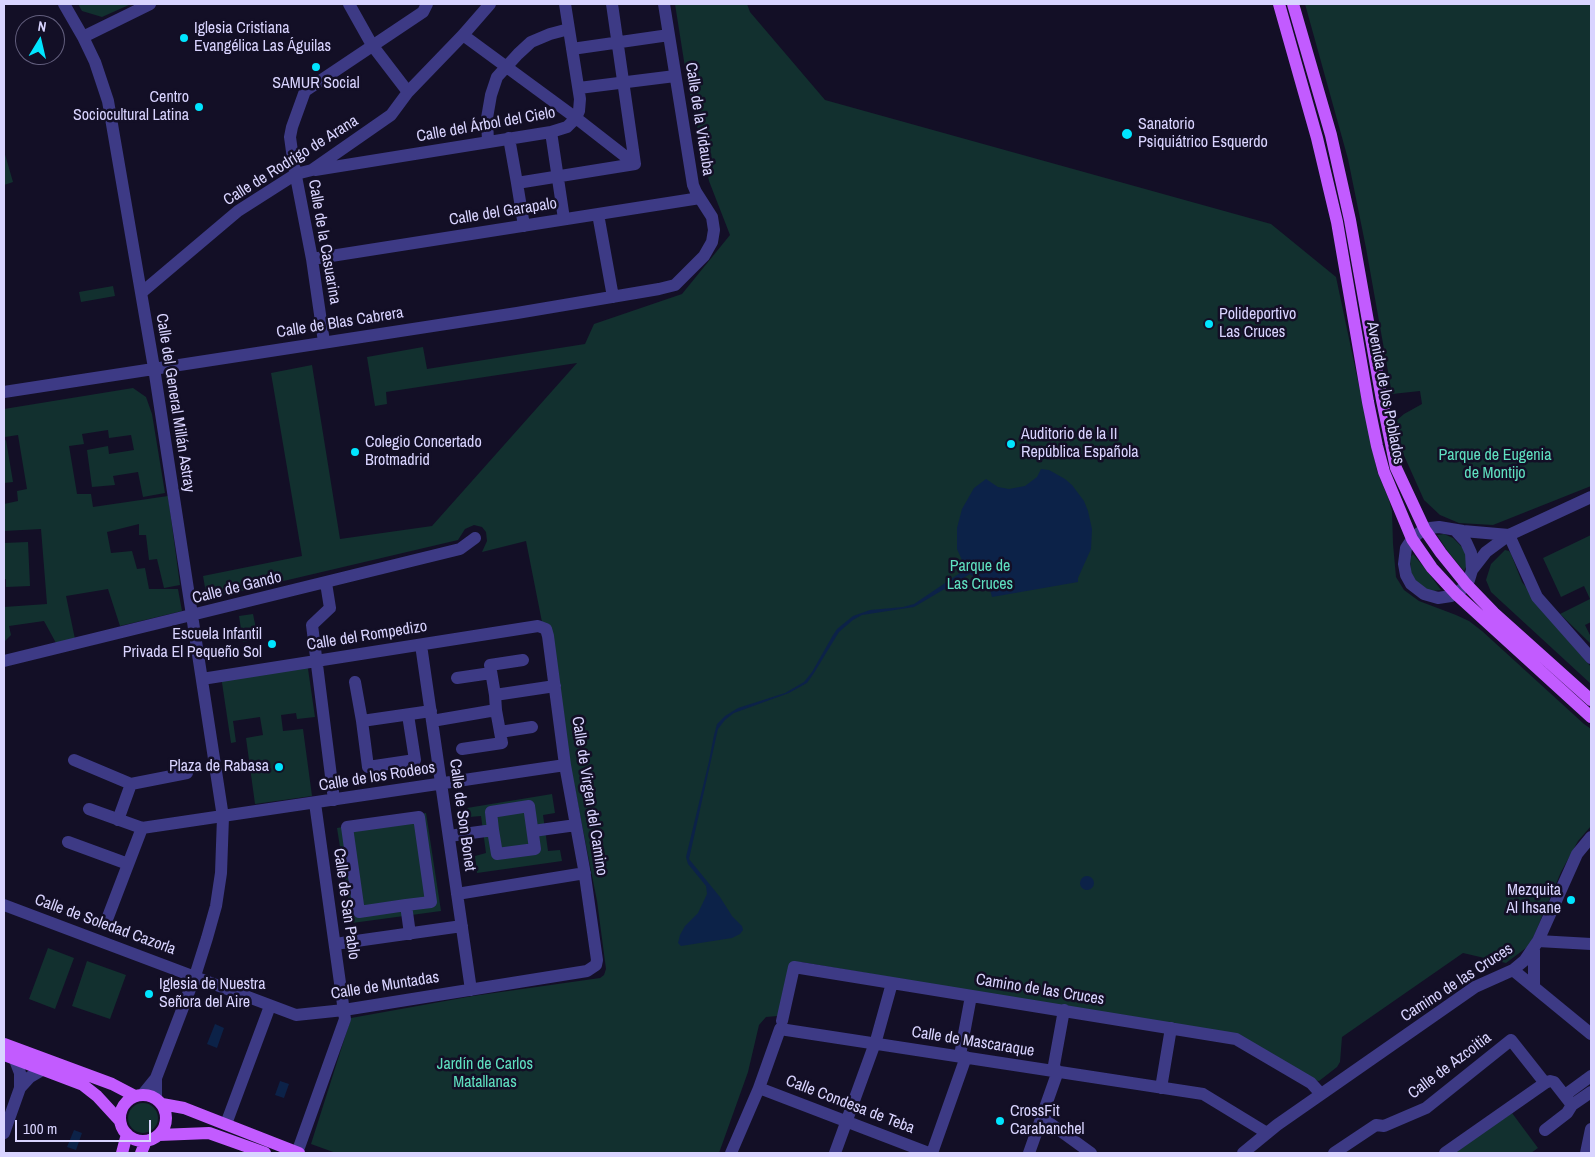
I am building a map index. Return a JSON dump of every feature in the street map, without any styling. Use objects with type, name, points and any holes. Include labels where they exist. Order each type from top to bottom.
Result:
[{"type":"main road","name":"Avenida de los Poblados","points":[[1278,4],[1317,138],[1337,222],[1377,446],[1384,472],[1412,539],[1432,568],[1456,594],[1591,716]]},
{"type":"main road","name":"Avenida de los Poblados","points":[[1293,4],[1331,135],[1350,220],[1396,468],[1425,530],[1466,584],[1497,616],[1591,700]]},
{"type":"main road","points":[[4,1044],[139,1095],[184,1108],[298,1153]]},
{"type":"main road","points":[[10,1058],[83,1086],[91,1091],[120,1121],[127,1134],[135,1140],[146,1141],[159,1135],[209,1133],[265,1153]]},
{"type":"main road","points":[[120,1121],[121,1109],[129,1099],[139,1095]]},
{"type":"main road","points":[[159,1101],[166,1117],[163,1130],[159,1135]]},
{"type":"main road","points":[[122,1153],[127,1134]]},
{"type":"main road","points":[[141,1153],[146,1141]]},
{"type":"street","name":"Calle del General Millán Astray","points":[[64,4],[83,37],[100,75],[108,101],[154,368],[223,817],[219,891],[207,938],[195,976],[156,1078],[139,1095]]},
{"type":"street","points":[[83,37],[150,4]]},
{"type":"street","points":[[348,4],[372,45],[408,92]]},
{"type":"street","name":"Calle de la Casuarina","points":[[324,342],[312,258],[296,174],[291,132],[305,91],[423,12],[427,4]]},
{"type":"street","name":"Calle de Rodrigo de Arana","points":[[141,293],[238,211],[296,174],[312,170],[391,115],[408,92],[464,35],[490,4]]},
{"type":"street","name":"Calle del Árbol del Cielo","points":[[312,170],[551,132],[567,127],[576,118],[580,105],[579,88],[565,4]]},
{"type":"street","points":[[612,4],[634,164]]},
{"type":"street","name":"Calle de la Vidauba","points":[[664,4],[694,185],[712,217],[714,236],[704,256],[680,282]]},
{"type":"street","points":[[488,142],[488,118],[491,95],[497,77],[531,42],[569,29]]},
{"type":"street","points":[[464,35],[576,118],[634,164]]},
{"type":"street","points":[[572,49],[669,35]]},
{"type":"street","points":[[579,88],[675,76]]},
{"type":"street","points":[[551,132],[564,219]]},
{"type":"street","points":[[509,138],[524,226]]},
{"type":"street","points":[[351,144],[349,156],[359,163]]},
{"type":"street","points":[[517,183],[634,164]]},
{"type":"street","name":"Calle del Garapalo","points":[[312,258],[700,198]]},
{"type":"street","points":[[598,214],[612,297]]},
{"type":"street","name":"Calle de Blas Cabrera","points":[[4,392],[612,297],[659,289],[680,282]]},
{"type":"street","points":[[1509,535],[1455,530],[1439,526],[1425,530],[1412,539],[1406,548],[1404,564],[1406,575],[1419,592],[1429,596],[1443,598],[1456,594],[1466,584],[1472,570],[1486,552],[1509,535],[1591,498]]},
{"type":"street","points":[[1455,530],[1466,542],[1469,549],[1472,570]]},
{"type":"street","points":[[1509,535],[1537,597],[1591,658]]},
{"type":"street","name":"Calle de Gando","points":[[4,661],[460,549],[474,538]]},
{"type":"street","points":[[326,583],[330,608],[312,625],[334,800]]},
{"type":"street","name":"Calle del Rompedizo","points":[[202,679],[538,626]]},
{"type":"street","name":"Calle de Virgen del Camino","points":[[538,626],[543,627],[547,631],[565,765],[585,873],[597,960],[594,968],[586,971]]},
{"type":"street","name":"Calle de Son Bonet","points":[[421,644],[471,990]]},
{"type":"street","points":[[462,750],[502,743],[490,665],[523,660]]},
{"type":"street","points":[[457,678],[491,673]]},
{"type":"street","points":[[355,682],[368,767],[415,760],[408,714]]},
{"type":"street","points":[[495,695],[555,686]]},
{"type":"street","points":[[362,721],[408,714],[431,716],[496,710]]},
{"type":"street","points":[[500,732],[532,727]]},
{"type":"street","points":[[74,760],[131,784],[187,773]]},
{"type":"street","name":"Calle de los Rodeos","points":[[223,817],[565,765]]},
{"type":"street","points":[[118,820],[131,784]]},
{"type":"street","name":"Calle de San Pablo","points":[[298,1153],[345,1019],[315,803]]},
{"type":"street","points":[[529,806],[535,849],[497,854],[493,830],[490,812],[529,806]]},
{"type":"street","points":[[89,809],[142,828],[223,817]]},
{"type":"street","points":[[419,817],[430,902],[406,905],[359,912],[347,827],[419,817]]},
{"type":"street","points":[[533,831],[576,825]]},
{"type":"street","name":"Calle de Soledad Cazorla","points":[[106,922],[142,828]]},
{"type":"street","points":[[449,836],[493,830]]},
{"type":"street","points":[[1534,987],[1536,946],[1577,854],[1591,837]]},
{"type":"street","points":[[68,842],[128,864]]},
{"type":"street","points":[[457,894],[585,873]]},
{"type":"street","points":[[406,905],[410,934]]},
{"type":"street","name":"Calle de Soledad Cazorla","points":[[4,906],[195,976]]},
{"type":"street","points":[[335,944],[462,926]]},
{"type":"street","points":[[1536,946],[1591,944]]},
{"type":"street","name":"Camino de las Cruces","points":[[1248,1151],[1267,1133],[1475,987],[1513,970],[1536,946]]},
{"type":"street","name":"Camino de las Cruces","points":[[781,1025],[794,966],[1236,1039],[1310,1083],[1321,1094]]},
{"type":"street","points":[[1513,970],[1591,1034]]},
{"type":"street","name":"Calle de Muntadas","points":[[195,976],[296,1015],[344,1010],[586,971]]},
{"type":"street","points":[[835,1153],[876,1040],[892,982]]},
{"type":"street","name":"Calle de Mascaraque","points":[[963,1054],[971,996]]},
{"type":"street","points":[[226,1124],[270,1006]]},
{"type":"street","name":"Calle de Mascaraque","points":[[1056,1068],[1064,1010]]},
{"type":"street","points":[[732,1153],[759,1088],[781,1025]]},
{"type":"street","name":"Calle de Mascaraque","points":[[781,1025],[1056,1068],[1203,1094],[1267,1133]]},
{"type":"street","points":[[1161,1088],[1171,1028]]},
{"type":"street","name":"Calle de Azcoitia","points":[[1334,1153],[1376,1125],[1384,1126],[1426,1108],[1511,1040],[1545,1083],[1554,1082],[1568,1100]]},
{"type":"street","points":[[931,1153],[963,1054]]},
{"type":"street","points":[[4,1133],[20,1088],[20,1073],[10,1058]]},
{"type":"street","points":[[1029,1153],[1056,1068]]},
{"type":"street","points":[[20,1088],[30,1077],[42,1070]]},
{"type":"street","points":[[1545,1130],[1567,1113],[1568,1100],[1591,1076]]},
{"type":"street","name":"Calle del General Millán Astray","points":[[156,1078],[159,1101]]},
{"type":"street","points":[[1445,1153],[1545,1083]]},
{"type":"street","name":"Calle Condesa de Teba","points":[[759,1088],[931,1153]]},
{"type":"street","points":[[1568,1100],[1591,1092]]},
{"type":"street","points":[[1044,1120],[1091,1153]]},
{"type":"street","points":[[1586,1153],[1591,1129]]},
{"type":"green space","points":[[78,4],[131,4],[102,17],[82,11]]},
{"type":"green space","name":"Parque de Las Cruces","points":[[675,4],[747,4],[750,12],[825,100],[1271,224],[1336,277],[1377,471],[1392,511],[1396,577],[1404,590],[1419,601],[1469,621],[1482,631],[1591,729],[1591,826],[1578,841],[1561,872],[1530,945],[1506,963],[1463,953],[1342,1037],[1340,1062],[1337,1067],[1319,1081],[1310,1080],[1239,1037],[801,962],[777,1016],[766,1017],[759,1025],[748,1072],[719,1153],[336,1153],[311,1144],[351,1018],[473,996],[600,978],[604,975],[606,969],[597,901],[526,541],[482,552],[487,541],[486,532],[482,527],[474,525],[465,529],[458,540],[207,599],[203,576],[302,556],[271,373],[312,365],[340,539],[432,526],[577,363],[386,392],[387,404],[375,406],[367,357],[423,347],[427,369],[585,344],[594,324],[682,294],[730,235],[709,181],[687,80]]},
{"type":"green space","name":"Parque de Eugenia de Montijo","points":[[1305,4],[1591,4],[1591,486],[1493,525],[1459,523],[1440,515],[1424,500],[1402,451],[1397,420],[1422,404],[1420,391],[1392,394],[1348,159]]},
{"type":"green space","points":[[4,151],[13,182],[4,185]]},
{"type":"green space","points":[[113,286],[115,296],[81,302],[79,292]]},
{"type":"green space","points":[[133,388],[146,397],[152,414],[165,493],[143,497],[138,472],[113,476],[115,485],[92,487],[87,450],[108,446],[109,454],[134,450],[131,435],[109,438],[108,430],[82,434],[84,444],[69,446],[77,494],[91,494],[93,507],[168,496],[180,585],[164,588],[157,559],[149,560],[146,535],[139,535],[139,524],[107,532],[111,553],[132,551],[137,569],[145,568],[149,589],[178,589],[182,611],[120,626],[108,589],[66,596],[75,639],[56,643],[44,621],[9,626],[11,635],[4,642],[4,607],[47,604],[41,529],[4,531],[4,504],[18,501],[17,491],[27,489],[18,435],[5,437],[4,409]]},
{"type":"green space","points":[[6,440],[13,482],[4,483],[4,441]]},
{"type":"green space","points":[[1444,534],[1453,538],[1467,552],[1464,571],[1437,535]]},
{"type":"green space","points":[[1591,535],[1591,622],[1585,625],[1591,637],[1591,644],[1560,614],[1590,599],[1584,586],[1561,597],[1543,558]]},
{"type":"green space","points":[[28,542],[30,586],[6,587],[6,579],[4,579],[4,543]]},
{"type":"green space","points":[[1505,550],[1511,554],[1522,582],[1591,667],[1591,684],[1491,592],[1486,580],[1491,564]]},
{"type":"green space","points":[[1413,554],[1441,590],[1432,591],[1423,588],[1414,581],[1411,574],[1410,558]]},
{"type":"green space","points":[[253,614],[258,639],[243,642],[239,616]]},
{"type":"green space","points":[[307,662],[315,717],[297,719],[296,713],[281,715],[283,731],[303,729],[312,796],[255,804],[246,738],[263,735],[260,717],[233,721],[236,742],[231,743],[221,676]]},
{"type":"green space","points":[[552,794],[555,813],[543,815],[548,851],[560,850],[562,861],[477,873],[475,856],[486,853],[481,816],[469,817],[467,808]]},
{"type":"green space","points":[[426,813],[441,911],[352,923],[337,828]]},
{"type":"green space","points":[[48,948],[74,958],[55,1009],[29,999]]},
{"type":"green space","points":[[87,961],[126,975],[110,1019],[72,1006]]},
{"type":"green space","points":[[143,1103],[149,1104],[157,1112],[157,1124],[149,1132],[143,1133],[137,1132],[129,1124],[128,1118],[129,1112],[137,1104]]},
{"type":"green space","points":[[1512,1113],[1538,1148],[1531,1153],[1453,1153]]},
{"type":"water","points":[[1041,469],[1049,470],[1072,485],[1084,501],[1088,511],[1092,529],[1091,549],[1078,582],[992,597],[990,590],[970,574],[914,607],[862,615],[839,632],[807,683],[789,693],[734,713],[718,729],[689,859],[720,897],[743,930],[732,938],[681,946],[678,943],[680,935],[685,926],[698,913],[707,894],[706,886],[688,864],[686,857],[717,724],[725,716],[738,708],[785,693],[804,682],[812,672],[837,629],[853,616],[870,610],[914,604],[966,569],[957,549],[957,528],[962,509],[974,488],[986,479],[998,487],[1009,489],[1025,486],[1037,477]]},
{"type":"water","points":[[1087,876],[1092,878],[1094,883],[1092,888],[1087,890],[1082,888],[1080,883],[1082,878]]},
{"type":"water","points":[[215,1024],[224,1028],[217,1048],[207,1044]]},
{"type":"water","points":[[280,1081],[289,1084],[284,1098],[275,1095]]},
{"type":"water","points":[[74,1130],[82,1133],[76,1150],[67,1147]]},
{"type":"place","name":"Iglesia Cristiana Evangélica Las Águilas","points":[[184,38]]},
{"type":"place","name":"SAMUR Social","points":[[316,67]]},
{"type":"place","name":"Centro Sociocultural Latina","points":[[199,107]]},
{"type":"place","name":"Sanatorio Psiquiátrico Esquerdo","points":[[1127,134]]},
{"type":"place","name":"Polideportivo Las Cruces","points":[[1209,324]]},
{"type":"place","name":"Auditorio de la II República Española","points":[[1011,444]]},
{"type":"place","name":"Colegio Concertado Brotmadrid","points":[[355,452]]},
{"type":"place","name":"Escuela Infantil Privada El Pequeño Sol","points":[[272,644]]},
{"type":"place","name":"Plaza de Rabasa","points":[[279,767]]},
{"type":"place","name":"Mezquita Al Ihsane","points":[[1571,900]]},
{"type":"place","name":"Iglesia de Nuestra Señora del Aire","points":[[149,994]]},
{"type":"place","name":"CrossFit Carabanchel","points":[[1000,1121]]},
{"type":"park label","name":"Jardín de Carlos Matallanas","points":[[485,1074]]}]
